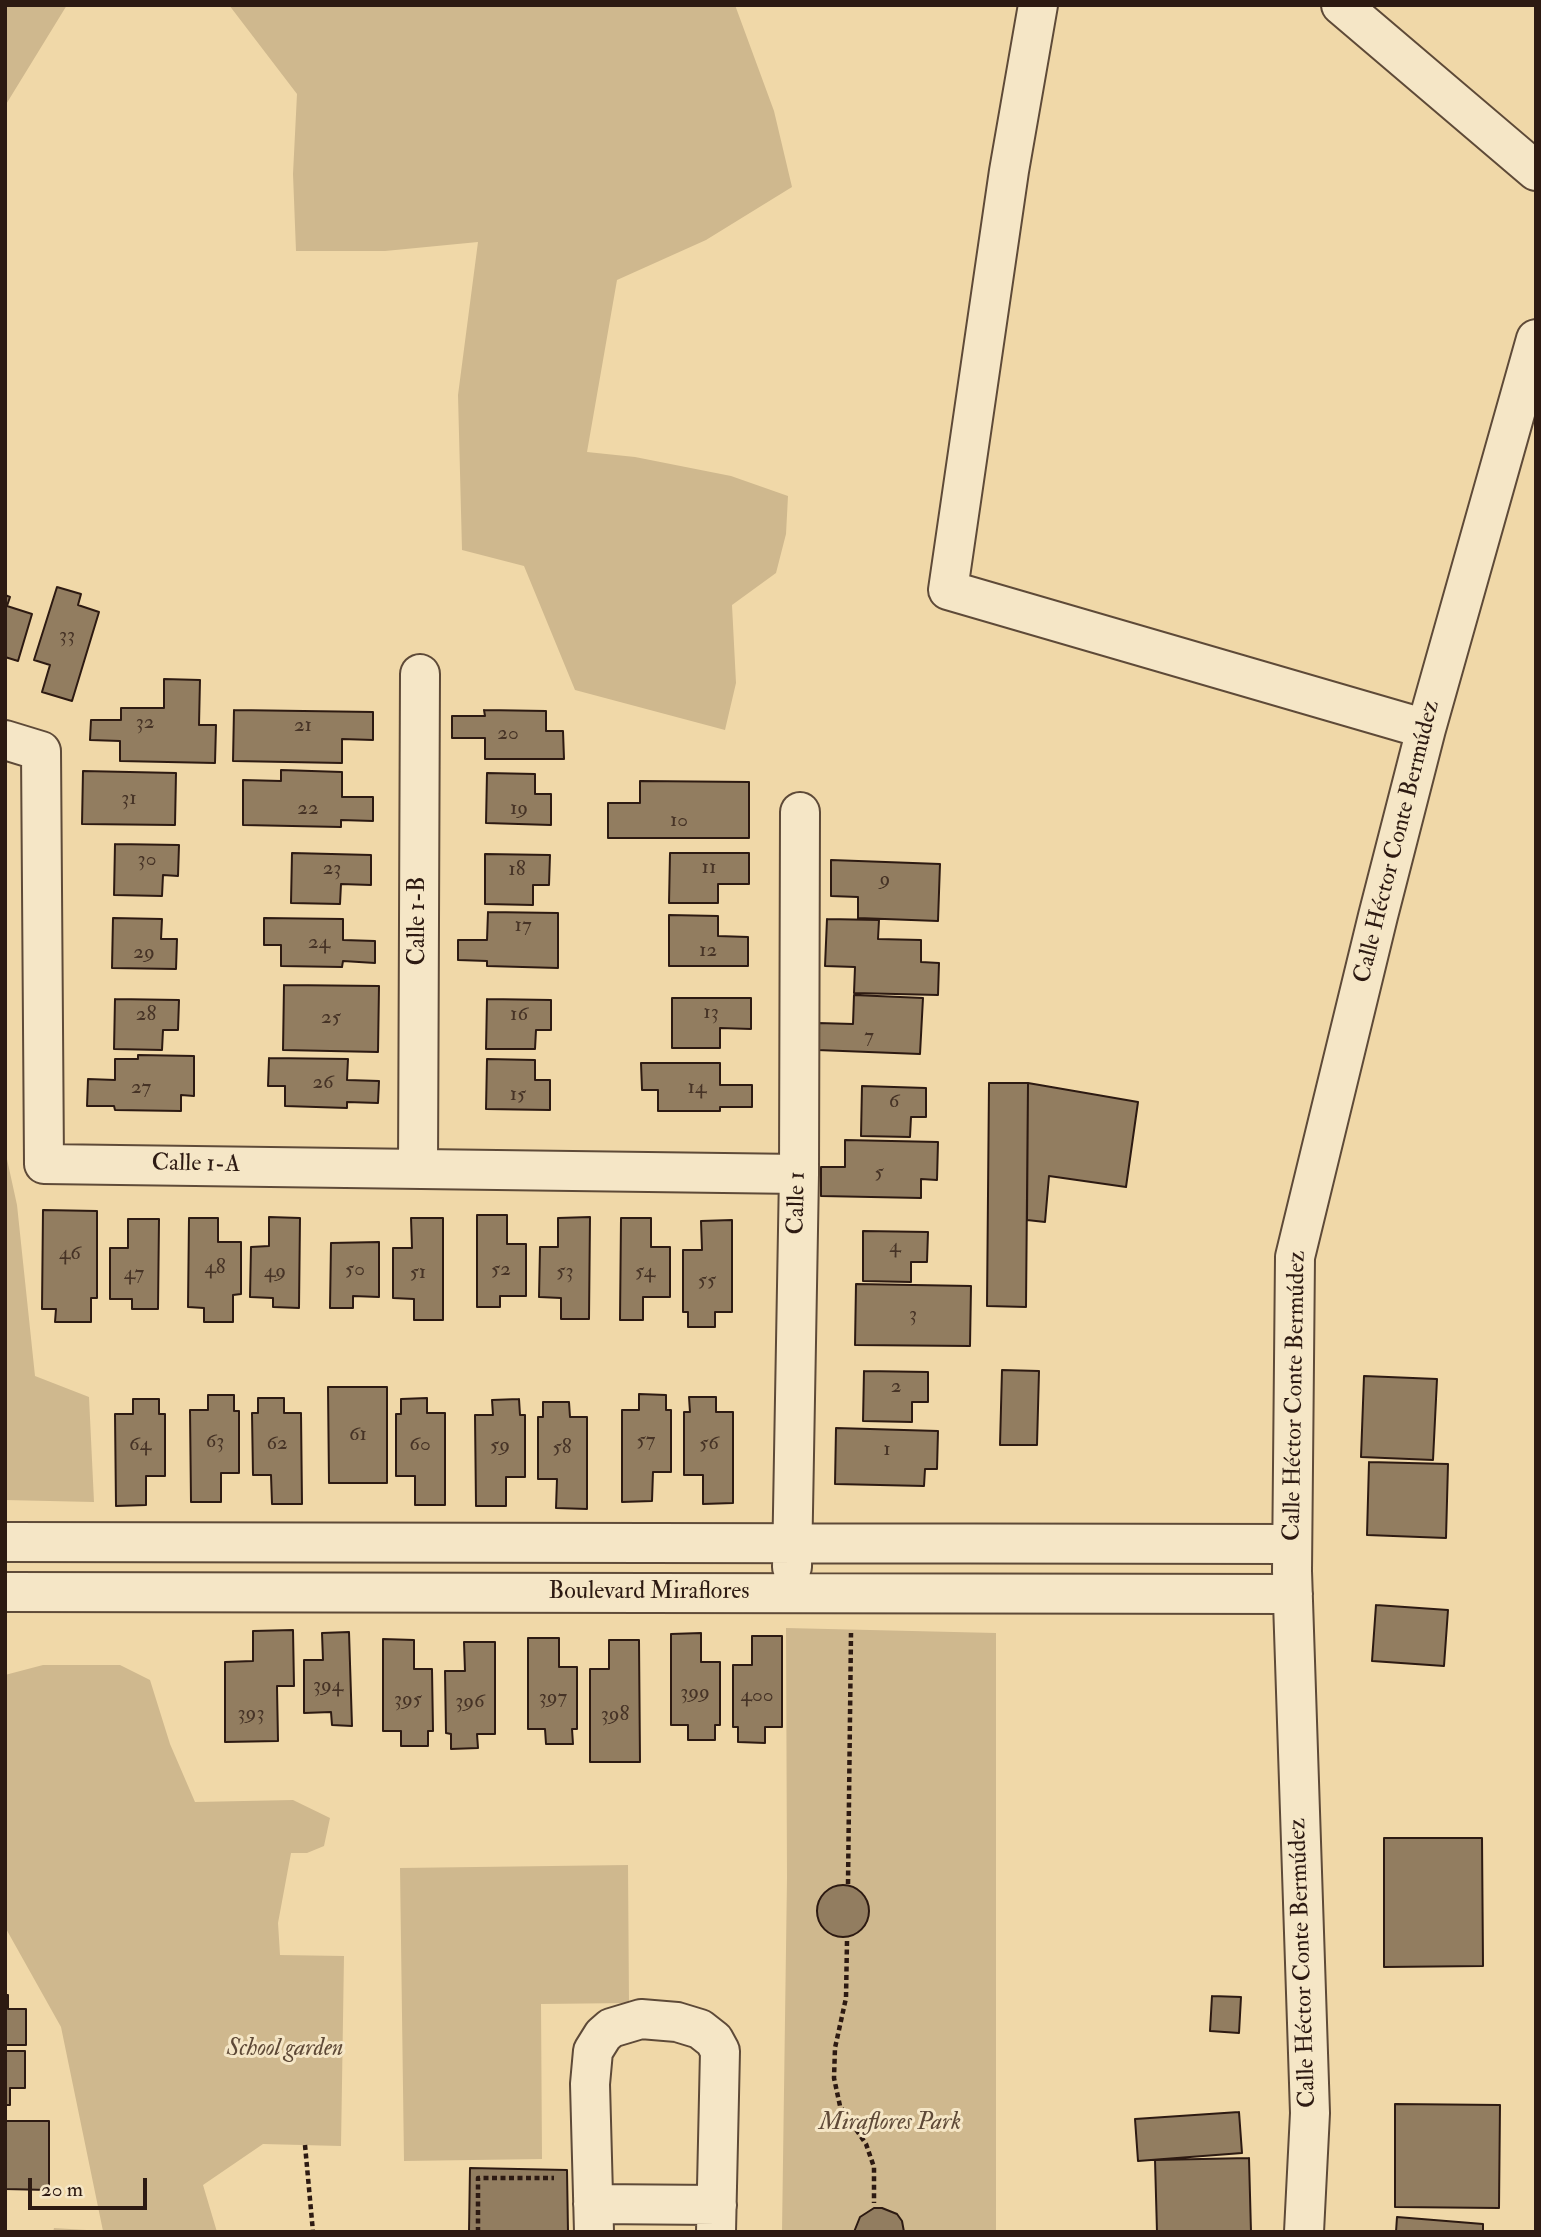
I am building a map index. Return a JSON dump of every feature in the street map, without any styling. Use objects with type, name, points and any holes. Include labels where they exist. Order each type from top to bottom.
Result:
[{"type":"street","points":[[1038,5],[1009,171],[948,590],[1426,729]]},
{"type":"street","points":[[1341,5],[1536,171]]},
{"type":"street","name":"Calle Héctor Conte Bermúdez","points":[[1304,2232],[1310,2113],[1292,1544],[1295,1256],[1374,929],[1426,729],[1536,339]]},
{"type":"street","name":"Calle 1-B","points":[[418,1168],[420,674]]},
{"type":"street","name":"Calle 1-A","points":[[5,740],[41,751],[44,1164],[799,1174]]},
{"type":"street","name":"Calle 1","points":[[792,1593],[799,1174],[800,812]]},
{"type":"street","points":[[5,1542],[1292,1544]]},
{"type":"street","name":"Boulevard Miraflores","points":[[5,1592],[1293,1594]]},
{"type":"street","points":[[641,2019],[677,2022],[700,2029],[714,2040],[720,2051],[717,2218],[593,2218],[590,2084],[593,2051],[611,2028],[641,2019]]},
{"type":"path","points":[[848,1884],[851,1594]]},
{"type":"path","points":[[847,1941],[846,1998],[835,2048],[834,2078],[840,2106],[862,2136],[872,2160],[874,2203]]},
{"type":"path","points":[[305,2145],[313,2232]]},
{"type":"path","points":[[478,2232],[478,2178],[561,2178]]},
{"type":"green space","points":[[5,5],[67,5],[5,106]]},
{"type":"green space","points":[[229,5],[735,5],[774,111],[792,187],[706,240],[617,280],[587,452],[635,457],[731,476],[788,496],[786,534],[776,573],[732,605],[736,683],[725,730],[575,690],[524,566],[462,550],[458,395],[478,242],[385,251],[296,251],[293,174],[297,94]]},
{"type":"green space","points":[[5,1150],[17,1205],[35,1376],[89,1397],[94,1502],[5,1500]]},
{"type":"green space","name":"Miraflores Park","points":[[786,1628],[996,1633],[996,2232],[782,2232],[787,1878]]},
{"type":"green space","name":"School garden","points":[[43,1665],[120,1665],[150,1680],[170,1744],[195,1802],[293,1800],[330,1818],[324,1846],[307,1853],[291,1853],[278,1923],[280,1955],[344,1956],[341,2146],[263,2144],[203,2185],[217,2232],[53,2232],[54,2228],[103,2231],[61,2027],[5,1927],[5,1675]]},
{"type":"green space","points":[[628,1865],[629,2003],[541,2004],[542,2159],[404,2161],[400,1868]]},
{"type":"building","points":[[57,587],[81,594],[78,605],[99,612],[72,701],[42,692],[50,665],[34,660]]},
{"type":"building","points":[[5,595],[10,597],[7,606],[32,614],[18,661],[5,657]]},
{"type":"building","points":[[164,679],[200,680],[199,725],[216,725],[215,763],[120,761],[120,741],[90,740],[91,720],[121,720],[121,708],[164,708]]},
{"type":"building","points":[[234,710],[373,712],[373,740],[342,739],[342,763],[233,761]]},
{"type":"building","points":[[484,710],[546,711],[546,731],[563,731],[564,759],[485,759],[485,738],[452,738],[452,716],[485,716]]},
{"type":"building","points":[[281,770],[342,772],[342,797],[373,797],[373,821],[341,820],[341,827],[243,825],[243,780],[281,781]]},
{"type":"building","points":[[83,771],[176,773],[175,825],[82,824]]},
{"type":"building","points":[[487,773],[535,774],[535,794],[551,794],[551,825],[486,823]]},
{"type":"building","points":[[640,781],[749,782],[749,838],[608,838],[608,803],[640,803]]},
{"type":"building","points":[[115,844],[179,845],[178,876],[163,875],[162,896],[114,895]]},
{"type":"building","points":[[292,853],[371,855],[371,885],[341,884],[340,904],[291,903]]},
{"type":"building","points":[[670,853],[749,853],[749,884],[718,884],[718,903],[669,903]]},
{"type":"building","points":[[485,854],[550,855],[549,885],[533,885],[533,905],[485,904]]},
{"type":"building","points":[[831,860],[940,864],[938,921],[858,918],[858,897],[831,896]]},
{"type":"building","points":[[488,912],[558,913],[558,968],[487,966],[487,961],[458,960],[458,940],[487,940]]},
{"type":"building","points":[[669,915],[718,916],[718,936],[748,937],[748,966],[669,966]]},
{"type":"building","points":[[113,918],[162,919],[161,939],[177,939],[176,969],[112,968]]},
{"type":"building","points":[[264,918],[343,919],[343,940],[375,941],[375,963],[343,961],[342,967],[281,966],[281,945],[264,945]]},
{"type":"building","points":[[827,919],[879,920],[878,939],[921,940],[921,962],[939,963],[938,995],[854,993],[855,967],[825,966]]},
{"type":"building","points":[[284,985],[379,986],[378,1052],[283,1050]]},
{"type":"building","points":[[854,995],[923,998],[920,1054],[817,1050],[818,1023],[853,1024]]},
{"type":"building","points":[[672,998],[751,998],[751,1029],[720,1028],[720,1048],[672,1048]]},
{"type":"building","points":[[115,999],[179,1000],[178,1030],[163,1030],[162,1050],[114,1049]]},
{"type":"building","points":[[487,999],[551,1000],[551,1030],[536,1030],[535,1049],[486,1049]]},
{"type":"building","points":[[138,1055],[194,1056],[194,1096],[181,1095],[181,1111],[115,1110],[114,1106],[87,1106],[88,1079],[115,1080],[115,1059],[138,1059]]},
{"type":"building","points":[[269,1058],[348,1059],[347,1080],[379,1081],[378,1103],[347,1102],[347,1108],[285,1106],[285,1086],[268,1086]]},
{"type":"building","points":[[487,1059],[535,1060],[535,1080],[550,1080],[550,1110],[486,1109]]},
{"type":"building","points":[[641,1063],[720,1063],[720,1085],[752,1085],[752,1107],[720,1107],[720,1111],[658,1111],[658,1090],[642,1090]]},
{"type":"building","points":[[989,1083],[1028,1083],[1026,1307],[987,1306]]},
{"type":"building","points":[[1028,1083],[1138,1102],[1126,1187],[1049,1176],[1045,1222],[1027,1220]]},
{"type":"building","points":[[862,1086],[926,1088],[926,1117],[911,1117],[910,1137],[861,1136]]},
{"type":"building","points":[[845,1140],[938,1142],[937,1180],[921,1179],[921,1198],[821,1196],[821,1167],[845,1167]]},
{"type":"building","points":[[43,1210],[97,1211],[97,1298],[91,1298],[91,1322],[55,1322],[56,1309],[42,1309]]},
{"type":"building","points":[[477,1215],[507,1215],[507,1244],[526,1244],[526,1296],[500,1296],[500,1307],[477,1307]]},
{"type":"building","points":[[269,1217],[300,1218],[299,1308],[273,1307],[273,1298],[250,1297],[251,1247],[269,1246]]},
{"type":"building","points":[[590,1217],[589,1319],[561,1319],[561,1298],[539,1297],[540,1247],[558,1247],[558,1218]]},
{"type":"building","points":[[189,1218],[218,1218],[218,1242],[241,1242],[241,1294],[233,1295],[233,1322],[204,1322],[204,1308],[188,1307]]},
{"type":"building","points":[[411,1218],[443,1218],[443,1320],[414,1320],[414,1299],[393,1298],[393,1248],[412,1248]]},
{"type":"building","points":[[621,1218],[651,1218],[651,1247],[670,1247],[670,1297],[643,1297],[643,1320],[620,1320]]},
{"type":"building","points":[[128,1219],[159,1219],[158,1309],[132,1309],[132,1299],[110,1299],[110,1248],[128,1248]]},
{"type":"building","points":[[732,1220],[732,1312],[715,1312],[715,1327],[688,1327],[688,1312],[683,1312],[683,1250],[702,1250],[701,1221]]},
{"type":"building","points":[[863,1231],[928,1232],[927,1262],[911,1262],[911,1282],[863,1281]]},
{"type":"building","points":[[379,1242],[379,1297],[353,1296],[353,1308],[330,1308],[331,1243]]},
{"type":"building","points":[[856,1284],[971,1286],[970,1346],[855,1345]]},
{"type":"building","points":[[1002,1370],[1039,1371],[1037,1445],[1000,1445]]},
{"type":"building","points":[[864,1371],[928,1372],[928,1402],[912,1402],[912,1422],[863,1421]]},
{"type":"building","points":[[1364,1376],[1437,1379],[1433,1460],[1361,1457]]},
{"type":"building","points":[[328,1387],[387,1387],[387,1483],[329,1483]]},
{"type":"building","points":[[639,1394],[666,1395],[666,1410],[671,1410],[671,1472],[653,1472],[652,1501],[622,1502],[622,1410],[639,1410]]},
{"type":"building","points":[[208,1395],[234,1395],[234,1411],[239,1411],[239,1473],[221,1473],[221,1502],[191,1502],[190,1410],[208,1410]]},
{"type":"building","points":[[689,1397],[716,1397],[716,1412],[733,1412],[733,1503],[703,1504],[703,1475],[684,1475],[684,1412],[690,1412]]},
{"type":"building","points":[[258,1398],[284,1398],[284,1413],[301,1413],[302,1504],[272,1504],[271,1475],[253,1475],[252,1413],[258,1413]]},
{"type":"building","points":[[427,1398],[427,1413],[445,1413],[445,1505],[415,1505],[415,1476],[396,1476],[396,1414],[401,1414],[401,1399]]},
{"type":"building","points":[[133,1399],[159,1399],[159,1414],[165,1414],[165,1476],[146,1476],[146,1505],[116,1506],[115,1414],[133,1414]]},
{"type":"building","points":[[519,1399],[520,1415],[525,1415],[525,1477],[506,1477],[506,1506],[476,1506],[475,1415],[493,1415],[492,1400]]},
{"type":"building","points":[[543,1402],[569,1402],[570,1417],[587,1417],[587,1509],[556,1508],[557,1479],[538,1479],[538,1417],[543,1417]]},
{"type":"building","points":[[836,1428],[938,1431],[937,1469],[925,1469],[924,1486],[835,1484]]},
{"type":"building","points":[[1369,1462],[1448,1464],[1446,1538],[1367,1535]]},
{"type":"building","points":[[1376,1605],[1448,1610],[1444,1666],[1372,1661]]},
{"type":"building","points":[[293,1630],[294,1686],[277,1686],[278,1741],[225,1742],[225,1662],[253,1661],[253,1631]]},
{"type":"building","points":[[349,1632],[352,1726],[332,1725],[331,1712],[304,1713],[304,1660],[323,1660],[322,1633]]},
{"type":"building","points":[[701,1633],[701,1662],[720,1662],[720,1725],[715,1725],[715,1740],[688,1740],[688,1725],[671,1725],[671,1634]]},
{"type":"building","points":[[752,1636],[782,1636],[782,1727],[765,1727],[765,1743],[738,1742],[738,1727],[733,1727],[733,1665],[752,1665]]},
{"type":"building","points":[[528,1638],[559,1638],[559,1667],[577,1667],[577,1729],[572,1729],[573,1744],[546,1744],[545,1729],[528,1729]]},
{"type":"building","points":[[383,1639],[414,1640],[414,1669],[432,1669],[433,1731],[428,1731],[428,1746],[401,1746],[401,1731],[383,1731]]},
{"type":"building","points":[[609,1640],[639,1640],[640,1762],[590,1762],[590,1669],[609,1669]]},
{"type":"building","points":[[464,1642],[495,1642],[495,1734],[477,1734],[478,1748],[451,1749],[451,1734],[446,1733],[445,1671],[465,1671]]},
{"type":"building","points":[[1384,1838],[1482,1838],[1483,1966],[1384,1967]]},
{"type":"building","points":[[843,1885],[853,1887],[861,1893],[867,1901],[867,1921],[861,1929],[853,1935],[843,1937],[833,1935],[825,1929],[819,1921],[817,1911],[819,1901],[825,1893],[833,1887]]},
{"type":"building","points":[[5,1995],[8,1995],[8,2009],[26,2009],[26,2045],[5,2045]]},
{"type":"building","points":[[1212,1996],[1241,1997],[1239,2033],[1210,2031]]},
{"type":"building","points":[[5,2051],[25,2051],[25,2088],[10,2088],[10,2105],[5,2105]]},
{"type":"building","points":[[1395,2104],[1500,2105],[1499,2208],[1395,2207]]},
{"type":"building","points":[[1239,2112],[1242,2153],[1138,2161],[1135,2119]]},
{"type":"building","points":[[5,2121],[49,2121],[49,2190],[5,2189]]},
{"type":"building","points":[[1249,2158],[1251,2232],[1157,2232],[1155,2160]]},
{"type":"building","points":[[470,2168],[567,2170],[568,2232],[469,2232]]},
{"type":"building","points":[[874,2208],[897,2214],[902,2221],[904,2232],[854,2232],[860,2217]]},
{"type":"building","points":[[1397,2217],[1483,2224],[1483,2232],[1396,2232]]}]
